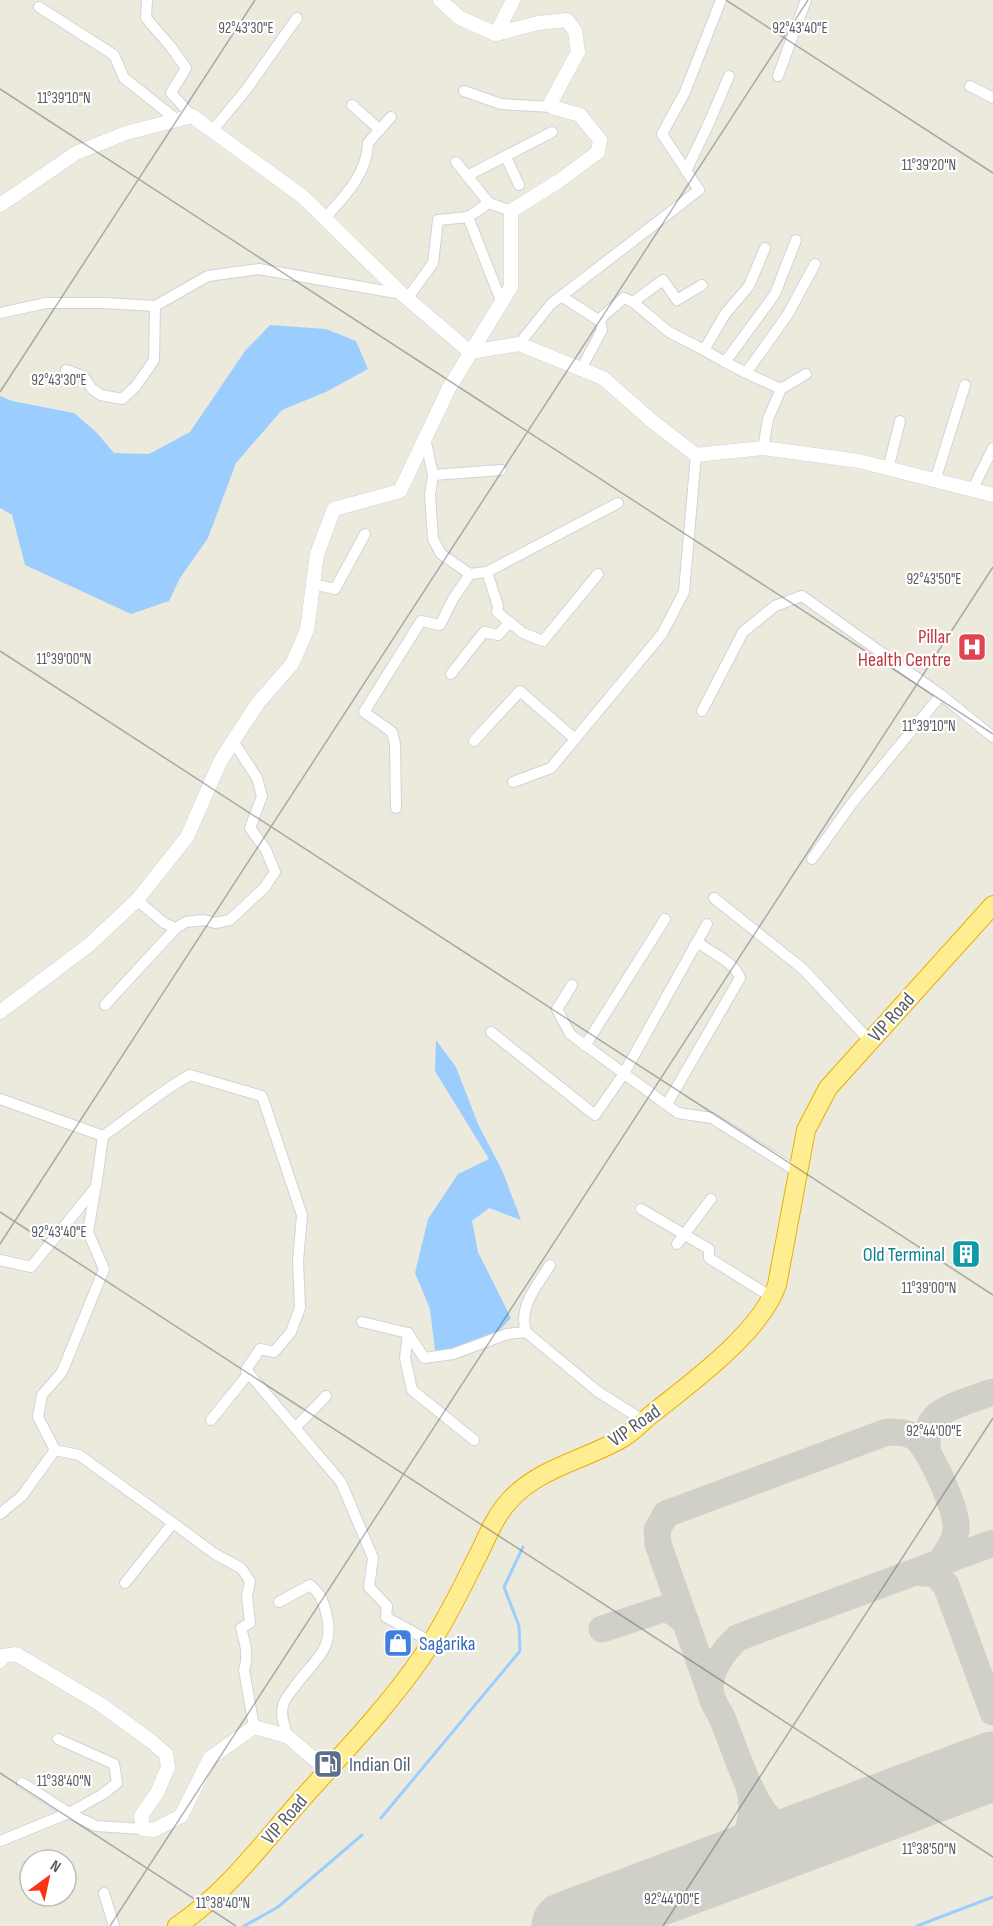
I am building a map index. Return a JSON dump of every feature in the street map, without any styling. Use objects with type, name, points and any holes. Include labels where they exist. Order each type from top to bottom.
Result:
[{"type":"highway","name":"VIP Road","points":[[177,1926],[197,1913],[232,1879],[327,1770],[370,1725],[431,1642],[475,1562],[495,1518],[511,1499],[535,1479],[622,1439],[702,1375],[749,1329],[773,1298],[806,1130],[828,1088],[993,905]]},
{"type":"street","points":[[147,0],[146,18],[186,68],[171,93],[192,116],[302,196],[405,296],[470,352]]},
{"type":"street","points":[[440,0],[460,18],[496,34],[538,22],[567,20],[575,31],[578,52],[551,102],[552,107]]},
{"type":"street","points":[[496,34],[513,0]]},
{"type":"street","points":[[519,344],[551,304],[699,190],[662,134],[685,92],[721,0]]},
{"type":"street","points":[[778,76],[806,0]]},
{"type":"street","points":[[39,7],[114,55],[124,78],[177,120]]},
{"type":"street","points":[[212,131],[246,90],[297,18]]},
{"type":"street","points":[[686,171],[710,123],[729,76]]},
{"type":"street","points":[[970,86],[993,98]]},
{"type":"street","points":[[464,91],[501,104],[552,107],[580,116],[600,140],[598,152],[511,212]]},
{"type":"street","points":[[352,105],[380,130]]},
{"type":"street","points":[[0,205],[76,153],[126,133],[192,116]]},
{"type":"street","points":[[325,218],[356,183],[367,155],[368,143],[391,117]]},
{"type":"street","points":[[467,176],[552,132]]},
{"type":"street","points":[[506,157],[519,185]]},
{"type":"street","points":[[456,162],[489,203],[511,212]]},
{"type":"street","points":[[405,296],[434,263],[438,220],[468,217],[489,203]]},
{"type":"street","points":[[0,1012],[89,945],[136,900],[187,837],[220,762],[258,703],[292,664],[307,630],[317,554],[334,509],[400,491],[449,388],[512,287],[511,212]]},
{"type":"street","points":[[468,217],[501,303]]},
{"type":"street","points":[[725,362],[775,294],[796,240]]},
{"type":"street","points":[[704,350],[725,314],[749,286],[765,248]]},
{"type":"street","points":[[746,373],[788,314],[815,264]]},
{"type":"street","points":[[0,313],[46,303],[156,306],[208,276],[259,269],[405,296]]},
{"type":"street","points":[[633,302],[663,280],[677,300],[702,285]]},
{"type":"street","points":[[561,296],[600,321]]},
{"type":"street","points":[[581,369],[602,330],[600,321],[603,316],[624,298],[633,302],[669,332],[781,389]]},
{"type":"street","points":[[66,370],[83,376],[92,389],[101,394],[122,399],[136,386],[154,360],[156,306]]},
{"type":"street","points":[[470,352],[519,344],[603,378],[652,421],[696,455],[763,448],[859,461],[993,495]]},
{"type":"street","points":[[763,448],[768,419],[781,389],[806,374]]},
{"type":"street","points":[[935,481],[965,385]]},
{"type":"street","points":[[888,469],[900,421]]},
{"type":"street","points":[[425,438],[433,475],[430,495],[433,539],[441,554],[470,574],[488,572],[618,503]]},
{"type":"street","points":[[972,490],[993,447]]},
{"type":"street","points":[[513,782],[551,768],[662,634],[684,592],[696,455]]},
{"type":"street","points":[[433,475],[501,470]]},
{"type":"street","points":[[313,584],[335,589],[365,534]]},
{"type":"street","points":[[488,572],[498,606],[497,612],[523,633],[543,641],[598,574]]},
{"type":"street","points":[[396,808],[395,744],[392,732],[364,712],[421,621],[440,625],[453,598],[470,574]]},
{"type":"street","points":[[702,711],[743,632],[775,606],[802,596],[941,695],[993,737]]},
{"type":"street","points":[[451,674],[484,632],[498,635],[510,622]]},
{"type":"street","points":[[474,741],[520,691],[575,739]]},
{"type":"street","points":[[812,859],[853,802],[941,695]]},
{"type":"street","points":[[105,1005],[176,928],[186,922],[204,920],[215,923],[230,920],[265,887],[275,872],[266,850],[250,828],[262,796],[257,778],[233,741]]},
{"type":"street","points":[[714,898],[803,969],[870,1041]]},
{"type":"street","points":[[136,900],[164,923],[176,928]]},
{"type":"street","points":[[585,1046],[665,919]]},
{"type":"street","points":[[491,1032],[595,1115],[623,1075],[707,924]]},
{"type":"street","points":[[667,1104],[740,978],[737,970],[724,960],[700,944],[694,946]]},
{"type":"street","points":[[572,985],[557,1010],[570,1034],[623,1075],[678,1113],[712,1118],[798,1173]]},
{"type":"street","points":[[55,1450],[38,1417],[42,1395],[62,1372],[104,1269],[88,1232],[103,1136],[143,1108],[165,1089],[190,1075],[262,1096],[302,1215],[298,1261],[300,1308],[291,1332],[274,1352],[260,1349],[246,1370],[341,1482],[373,1558],[369,1587],[387,1606],[386,1617],[431,1642]]},
{"type":"street","points":[[0,1099],[103,1136]]},
{"type":"street","points":[[0,1260],[31,1267],[96,1187]]},
{"type":"street","points":[[681,1239],[711,1199]]},
{"type":"street","points":[[641,1209],[681,1239],[709,1249],[709,1258],[773,1298]]},
{"type":"street","points":[[550,1265],[527,1300],[523,1322],[526,1332],[597,1391],[644,1421]]},
{"type":"street","points":[[362,1322],[408,1334],[424,1358],[453,1354],[507,1334],[526,1332]]},
{"type":"street","points":[[408,1334],[405,1358],[412,1390],[474,1440]]},
{"type":"street","points":[[211,1420],[249,1373]]},
{"type":"street","points":[[295,1428],[326,1396]]},
{"type":"street","points":[[0,1514],[22,1496],[55,1450]]},
{"type":"street","points":[[55,1450],[79,1455],[215,1554],[241,1568],[250,1581],[247,1596],[250,1623],[241,1628],[247,1662],[244,1670],[254,1727]]},
{"type":"street","points":[[125,1583],[172,1523]]},
{"type":"street","points":[[279,1602],[310,1585],[321,1595],[328,1619],[328,1641],[284,1702],[281,1717],[287,1736]]},
{"type":"street","points":[[0,1661],[3,1656],[16,1654],[100,1704],[166,1754],[168,1767],[157,1793],[141,1816],[143,1829]]},
{"type":"street","points":[[254,1727],[287,1736],[327,1770]]},
{"type":"street","points":[[22,1783],[69,1813],[96,1826],[154,1830],[181,1816],[210,1758],[254,1727]]},
{"type":"street","points":[[0,1841],[69,1813],[103,1794],[117,1783],[114,1764],[58,1739]]},
{"type":"street","points":[[104,1893],[114,1926]]},
{"type":"water","points":[[270,325],[326,329],[356,341],[368,369],[326,392],[282,410],[236,463],[208,538],[180,578],[169,601],[131,614],[25,565],[12,515],[0,508],[0,396],[12,401],[74,413],[96,432],[114,453],[149,454],[190,432],[245,351]]},
{"type":"water","points":[[436,1040],[456,1067],[478,1124],[502,1170],[521,1220],[489,1208],[472,1221],[478,1252],[511,1318],[483,1348],[435,1351],[430,1309],[415,1273],[428,1219],[458,1174],[489,1159],[435,1071]]},
{"type":"waterway","points":[[381,1818],[520,1651],[519,1626],[504,1587],[523,1547]]},
{"type":"waterway","points":[[244,1926],[278,1907],[362,1835]]},
{"type":"waterway","points":[[917,1926],[993,1897]]},
{"type":"taxiway","points":[[927,1449],[929,1428],[937,1416],[951,1407],[993,1392]]},
{"type":"taxiway","points":[[711,1694],[658,1544],[657,1530],[666,1514],[887,1432],[905,1433],[915,1437],[928,1453],[953,1510],[956,1522],[954,1539],[940,1563]]},
{"type":"taxiway","points":[[804,1837],[786,1832],[774,1824],[763,1811],[749,1786],[711,1695],[711,1679],[716,1664],[737,1638],[993,1543]]},
{"type":"taxiway","points":[[916,1572],[935,1574],[946,1585],[993,1712]]},
{"type":"taxiway","points":[[602,1629],[663,1609],[672,1611],[686,1622]]},
{"type":"taxiway","points":[[979,1771],[988,1762],[993,1748]]},
{"type":"taxiway","points":[[727,1865],[740,1848],[749,1829],[752,1808],[749,1786]]},
{"type":"runway","points":[[566,1926],[993,1766]]},
{"type":"place","name":"Pillar Health Centre","points":[[972,647]]},
{"type":"place","name":"Old Terminal","points":[[966,1254]]},
{"type":"place","name":"Sagarika","points":[[398,1643]]},
{"type":"place","name":"Indian Oil","points":[[328,1764]]}]
